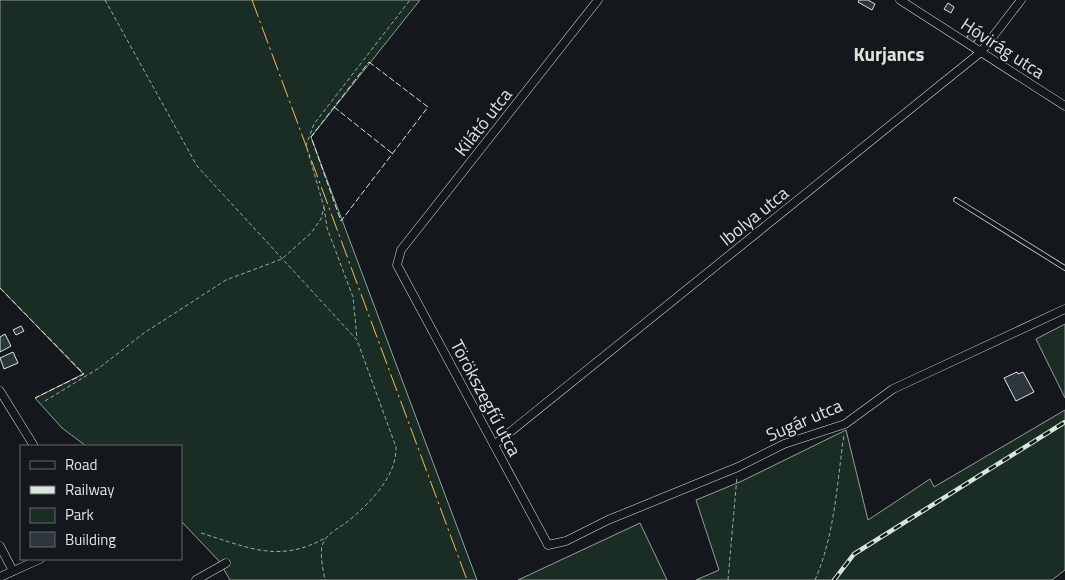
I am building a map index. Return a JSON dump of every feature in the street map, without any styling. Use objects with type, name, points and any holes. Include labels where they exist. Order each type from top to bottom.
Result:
[{"type":"street","name":"Kilátó utca","points":[[397,265],[401,250],[598,0]]},
{"type":"street","name":"Hóvirág utca","points":[[900,0],[1065,106]]},
{"type":"street","name":"Ibolya utca","points":[[494,445],[981,52],[1021,0]]},
{"type":"street","name":"Törökszegfű utca","points":[[397,265],[548,546]]},
{"type":"street","name":"Sugár utca","points":[[548,546],[566,541],[608,520],[738,467],[784,444],[845,424],[893,389],[1065,309]]},
{"type":"street","points":[[0,391],[3,403],[33,445]]},
{"type":"street","points":[[0,546],[13,571]]},
{"type":"street","points":[[0,577],[38,560]]},
{"type":"street","points":[[196,580],[226,563]]},
{"type":"lane","points":[[956,200],[1065,268]]},
{"type":"path","points":[[106,0],[197,166],[357,340]]},
{"type":"path","points":[[201,533],[253,549],[280,553],[326,538],[367,504],[394,466],[396,447],[357,340],[354,297],[327,228],[322,194],[309,160],[306,145],[308,134],[314,124],[410,0]]},
{"type":"path","points":[[45,401],[99,368],[144,333],[226,280],[282,259],[311,233],[321,219],[324,207]]},
{"type":"path","points":[[814,580],[822,563],[833,518],[845,424]]},
{"type":"path","points":[[728,580],[738,467]]},
{"type":"path","points":[[325,580],[321,552],[326,538]]},
{"type":"green space","points":[[0,0],[420,0],[311,137],[477,580],[230,580],[219,561],[182,522],[182,445],[85,445],[62,428],[35,398],[83,374],[0,288]]},
{"type":"green space","points":[[1065,324],[1065,398],[1036,339]]},
{"type":"green space","points":[[1065,410],[1065,570],[1052,580],[696,580],[719,570],[696,500],[742,481],[846,430],[868,520],[930,479],[934,487]]},
{"type":"green space","points":[[640,523],[667,580],[518,580]]},
{"type":"building","points":[[859,0],[868,0],[875,4],[872,10],[858,2]]},
{"type":"building","points":[[948,3],[954,7],[951,13],[944,9]]},
{"type":"building","points":[[971,30],[979,35],[973,43],[966,39]]},
{"type":"building","points":[[21,326],[24,331],[16,335],[13,330]]},
{"type":"building","points":[[5,334],[11,346],[0,352],[0,337]]},
{"type":"building","points":[[13,352],[18,363],[4,369],[0,358]]},
{"type":"building","points":[[1017,372],[1018,374],[1023,372],[1034,392],[1016,401],[1004,378]]},
{"type":"railway","points":[[834,580],[854,554],[1065,422]]},
{"type":"fence","points":[[369,62],[428,107],[341,221],[311,137],[369,62]]},
{"type":"fence","points":[[334,107],[393,154]]},
{"type":"fence","points":[[0,288],[84,374],[35,398]]},
{"type":"power","points":[[252,0],[467,580]]},
{"type":"district","name":"Kurjancs","points":[[889,53]]}]
